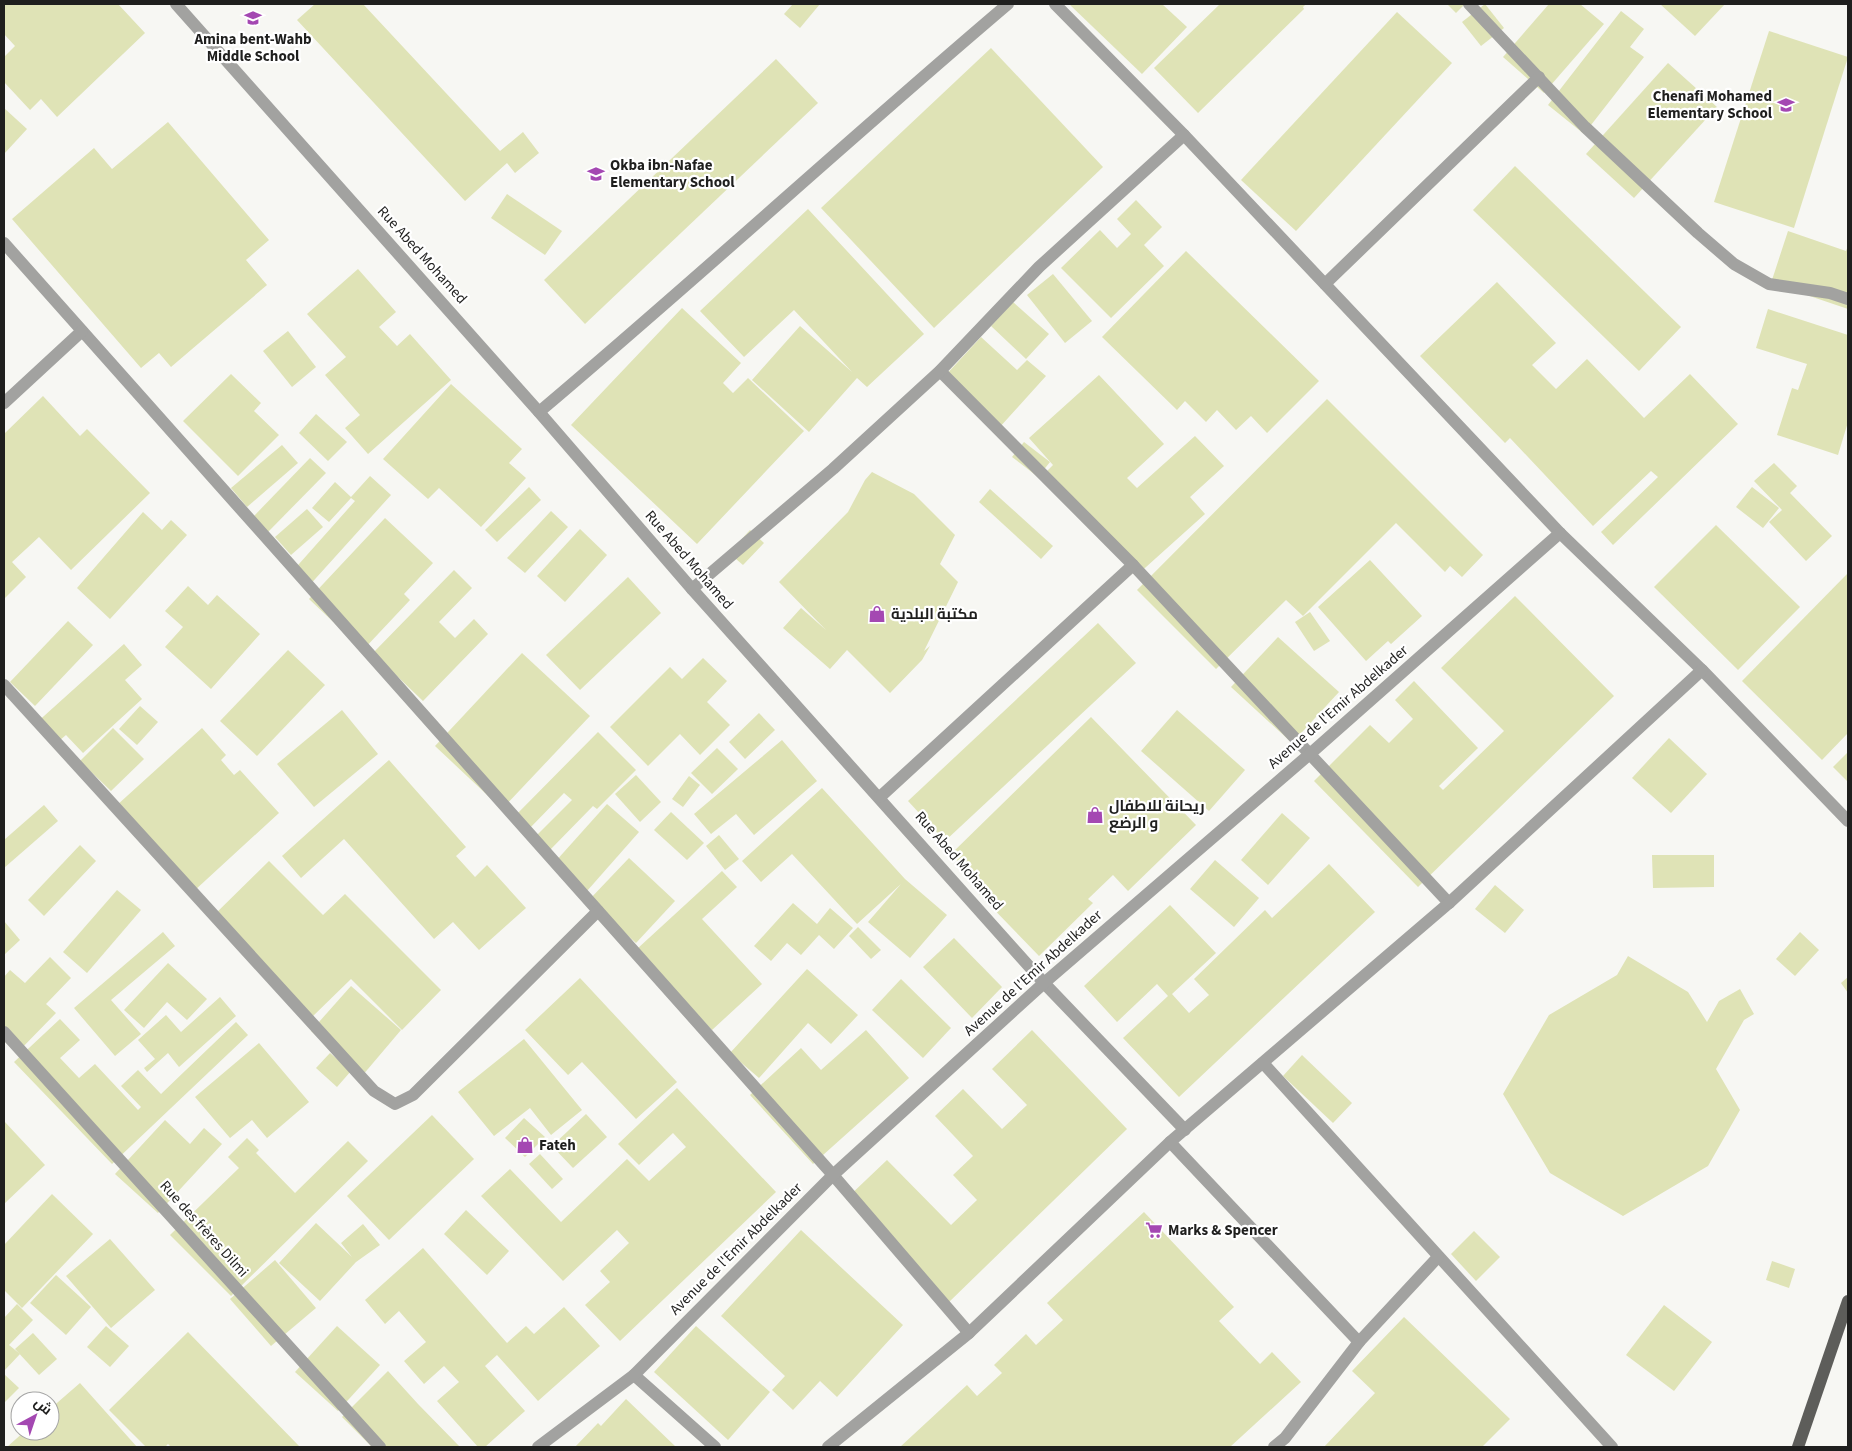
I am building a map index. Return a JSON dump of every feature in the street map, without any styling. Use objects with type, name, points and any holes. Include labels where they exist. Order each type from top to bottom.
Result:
[{"type":"main road","points":[[1798,1447],[1848,1300]]},
{"type":"street","name":"Rue Abed Mohamed","points":[[176,4],[539,412],[692,589],[880,797],[1044,983],[1185,1130]]},
{"type":"street","points":[[539,412],[671,301],[902,93],[1008,4]]},
{"type":"street","points":[[1055,4],[1184,135],[1560,533],[1702,670],[1848,821]]},
{"type":"street","points":[[1469,4],[1585,127],[1698,233],[1734,264],[1769,284],[1807,289],[1848,299]]},
{"type":"street","points":[[1325,284],[1539,78]]},
{"type":"street","points":[[692,589],[833,469],[940,371],[1039,266],[1184,135]]},
{"type":"street","points":[[4,243],[833,1175],[969,1333]]},
{"type":"street","points":[[4,403],[82,331]]},
{"type":"street","points":[[940,371],[1133,565],[1311,753],[1449,903]]},
{"type":"street","name":"Avenue de l'Emir Abdelkader","points":[[538,1447],[634,1375],[833,1175],[1044,983],[1311,753],[1560,533]]},
{"type":"street","points":[[880,797],[1133,565]]},
{"type":"street","points":[[828,1447],[969,1333],[1170,1142],[1449,903],[1702,670]]},
{"type":"street","points":[[4,686],[374,1091],[395,1104],[412,1094],[598,910]]},
{"type":"street","name":"Rue des frères Dilmi","points":[[4,1032],[380,1447]]},
{"type":"street","points":[[1263,1063],[1612,1447]]},
{"type":"street","points":[[1170,1142],[1359,1342]]},
{"type":"street","points":[[1274,1447],[1284,1438],[1359,1342],[1438,1257]]},
{"type":"street","points":[[634,1375],[715,1447]]},
{"type":"building","points":[[4,4],[118,4],[145,33],[57,117],[41,99],[30,110],[4,82],[4,57],[15,46],[4,34]]},
{"type":"building","points":[[315,4],[363,4],[500,151],[523,132],[539,153],[515,173],[507,163],[465,201],[297,20]]},
{"type":"building","points":[[793,4],[820,4],[800,28],[784,14]]},
{"type":"building","points":[[1069,4],[1162,4],[1187,27],[1142,74]]},
{"type":"building","points":[[1220,4],[1306,4],[1303,7],[1304,9],[1198,113],[1154,68]]},
{"type":"building","points":[[1447,4],[1465,4],[1456,13]]},
{"type":"building","points":[[1485,4],[1504,28],[1481,46],[1462,22]]},
{"type":"building","points":[[1549,4],[1580,4],[1604,24],[1544,93],[1503,57]]},
{"type":"building","points":[[1660,4],[1725,4],[1695,36]]},
{"type":"building","points":[[1621,11],[1644,29],[1630,47],[1644,57],[1584,134],[1548,105]]},
{"type":"building","points":[[1397,12],[1452,63],[1296,231],[1241,180]]},
{"type":"building","points":[[1769,31],[1848,57],[1794,228],[1714,202]]},
{"type":"building","points":[[991,48],[1103,167],[934,328],[821,208]]},
{"type":"building","points":[[776,59],[818,103],[585,324],[544,280]]},
{"type":"building","points":[[1668,63],[1717,107],[1634,198],[1586,154]]},
{"type":"building","points":[[4,108],[27,129],[4,154]]},
{"type":"building","points":[[168,122],[269,240],[246,260],[267,285],[171,367],[159,353],[141,368],[12,219],[94,148],[112,169]]},
{"type":"building","points":[[1515,166],[1681,327],[1639,371],[1473,210]]},
{"type":"building","points":[[507,194],[562,231],[545,255],[491,218]]},
{"type":"building","points":[[1136,200],[1162,227],[1144,245],[1164,266],[1111,318],[1061,268],[1100,230],[1117,248],[1131,234],[1117,219]]},
{"type":"building","points":[[808,209],[924,334],[867,387],[857,378],[809,432],[752,380],[800,326],[852,372],[794,310],[744,357],[700,311]]},
{"type":"building","points":[[1788,231],[1846,251],[1848,246],[1848,309],[1771,283]]},
{"type":"building","points":[[1186,251],[1319,381],[1267,433],[1251,416],[1236,430],[1217,410],[1206,422],[1185,401],[1177,410],[1102,337]]},
{"type":"building","points":[[358,269],[396,312],[379,327],[397,346],[410,334],[451,380],[368,454],[345,428],[360,415],[325,375],[346,357],[307,314]]},
{"type":"building","points":[[1053,274],[1092,321],[1065,343],[1027,295]]},
{"type":"building","points":[[1497,282],[1556,343],[1532,365],[1556,389],[1587,359],[1644,418],[1690,374],[1738,424],[1613,545],[1601,532],[1658,477],[1651,471],[1593,526],[1510,438],[1505,443],[1420,356]]},
{"type":"building","points":[[1013,302],[1049,334],[1026,359],[991,326]]},
{"type":"building","points":[[682,308],[741,363],[723,383],[733,393],[748,378],[804,431],[697,544],[571,425]]},
{"type":"building","points":[[1768,309],[1848,335],[1848,422],[1838,455],[1777,435],[1792,388],[1798,390],[1807,364],[1756,348]]},
{"type":"building","points":[[288,331],[316,367],[292,387],[263,351]]},
{"type":"building","points":[[981,337],[1017,370],[1027,360],[1046,376],[999,428],[944,377]]},
{"type":"building","points":[[231,374],[261,403],[254,411],[279,435],[238,476],[183,421]]},
{"type":"building","points":[[1099,375],[1164,444],[1127,478],[1137,488],[1195,436],[1224,466],[1190,497],[1205,514],[1136,576],[1044,474],[1053,465],[1029,438]]},
{"type":"building","points":[[451,384],[522,449],[509,463],[526,478],[481,527],[439,488],[428,499],[383,459]]},
{"type":"building","points":[[43,396],[80,436],[87,429],[150,493],[71,570],[39,537],[12,562],[26,577],[4,599],[4,434]]},
{"type":"building","points":[[1327,399],[1483,555],[1462,577],[1450,566],[1445,572],[1396,523],[1303,616],[1286,600],[1216,669],[1137,590]]},
{"type":"building","points":[[316,414],[347,442],[328,461],[299,433]]},
{"type":"building","points":[[1024,442],[1050,462],[1038,477],[1012,457]]},
{"type":"building","points":[[282,445],[298,463],[247,507],[231,488]]},
{"type":"building","points":[[310,458],[326,473],[268,532],[253,517]]},
{"type":"building","points":[[1774,463],[1797,486],[1790,493],[1832,536],[1806,561],[1769,522],[1782,510],[1754,481]]},
{"type":"building","name":"مكتبة البلدية","points":[[872,472],[914,494],[955,535],[940,564],[958,582],[924,651],[930,646],[922,660],[890,693],[847,650],[830,669],[783,628],[801,608],[826,630],[779,582],[848,512],[865,480]]},
{"type":"building","points":[[370,476],[391,495],[307,588],[291,573],[355,501],[351,498],[329,522],[312,508],[335,482],[351,497]]},
{"type":"building","points":[[529,487],[541,500],[497,542],[485,530]]},
{"type":"building","points":[[1752,487],[1779,508],[1763,528],[1736,507]]},
{"type":"building","points":[[990,489],[1053,546],[1041,559],[979,502]]},
{"type":"building","points":[[307,509],[323,527],[291,555],[275,537]]},
{"type":"building","points":[[551,511],[568,527],[525,573],[507,558]]},
{"type":"building","points":[[143,512],[162,530],[171,520],[187,535],[110,619],[77,588]]},
{"type":"building","points":[[385,518],[433,563],[404,594],[410,600],[363,650],[309,599]]},
{"type":"building","points":[[1716,525],[1800,607],[1738,670],[1654,587]]},
{"type":"building","points":[[580,529],[607,555],[565,602],[537,576]]},
{"type":"building","points":[[750,530],[764,543],[743,565],[729,553]]},
{"type":"building","points":[[1370,560],[1422,616],[1391,644],[1388,641],[1366,661],[1318,607]]},
{"type":"building","points":[[454,570],[472,588],[439,622],[455,638],[474,619],[488,634],[423,701],[373,653]]},
{"type":"building","points":[[1848,573],[1848,733],[1822,760],[1742,681]]},
{"type":"building","points":[[628,577],[661,613],[580,690],[546,655]]},
{"type":"building","points":[[188,586],[208,605],[217,595],[260,634],[211,689],[165,647],[183,627],[165,611]]},
{"type":"building","points":[[1515,596],[1614,696],[1418,887],[1314,781],[1370,725],[1389,743],[1413,719],[1395,700],[1414,681],[1478,748],[1439,786],[1443,790],[1504,731],[1441,668]]},
{"type":"building","points":[[1310,612],[1330,641],[1314,651],[1295,622]]},
{"type":"building","points":[[68,621],[93,645],[35,706],[10,682]]},
{"type":"building","points":[[1098,623],[1136,663],[945,841],[908,801]]},
{"type":"building","points":[[1278,637],[1339,692],[1292,743],[1231,687]]},
{"type":"building","points":[[124,644],[142,665],[125,680],[142,699],[83,753],[66,735],[53,746],[34,725]]},
{"type":"building","points":[[288,650],[325,685],[257,756],[220,721]]},
{"type":"building","points":[[522,653],[590,716],[502,809],[435,746]]},
{"type":"building","points":[[703,658],[727,681],[707,702],[730,725],[700,755],[680,734],[648,766],[610,727],[670,667],[682,679]]},
{"type":"building","points":[[140,706],[158,722],[137,745],[119,729]]},
{"type":"building","points":[[342,710],[378,754],[314,807],[277,764]]},
{"type":"building","points":[[1177,710],[1245,770],[1209,811],[1141,751]]},
{"type":"building","points":[[759,713],[775,730],[745,759],[729,742]]},
{"type":"building","points":[[1091,717],[1196,825],[1128,891],[1113,875],[1088,899],[1093,903],[1039,956],[979,894],[984,889],[951,854]]},
{"type":"building","points":[[113,728],[144,759],[111,791],[80,761]]},
{"type":"building","points":[[202,728],[226,755],[221,760],[234,775],[240,770],[279,813],[194,891],[116,806]]},
{"type":"building","points":[[598,732],[636,770],[597,809],[593,806],[549,851],[535,837],[572,800],[564,793],[528,830],[514,817]]},
{"type":"building","points":[[1669,738],[1707,774],[1671,813],[1632,778]]},
{"type":"building","points":[[782,740],[817,781],[754,835],[736,814],[711,834],[694,814]]},
{"type":"building","points":[[717,748],[738,769],[712,794],[691,773]]},
{"type":"building","points":[[1848,752],[1848,782],[1833,767]]},
{"type":"building","points":[[389,760],[466,847],[456,856],[475,877],[487,865],[526,908],[479,950],[453,922],[434,939],[344,839],[301,878],[282,856]]},
{"type":"building","points":[[636,775],[661,802],[640,822],[615,794]]},
{"type":"building","points":[[689,776],[700,785],[683,807],[672,799]]},
{"type":"building","points":[[822,788],[905,879],[947,915],[910,958],[868,922],[901,884],[857,924],[792,854],[761,882],[742,861]]},
{"type":"building","points":[[607,804],[639,832],[587,891],[555,862]]},
{"type":"building","points":[[44,805],[58,821],[4,868],[4,840]]},
{"type":"building","points":[[671,812],[704,843],[687,860],[654,830]]},
{"type":"building","points":[[1282,813],[1310,838],[1268,885],[1241,860]]},
{"type":"building","points":[[719,835],[739,859],[725,870],[706,846]]},
{"type":"building","points":[[80,845],[96,861],[44,916],[28,900]]},
{"type":"building","points":[[1652,855],[1714,855],[1714,887],[1653,888]]},
{"type":"building","points":[[629,858],[675,901],[636,943],[589,900]]},
{"type":"building","points":[[1215,860],[1259,898],[1234,927],[1190,889]]},
{"type":"building","points":[[269,861],[323,915],[345,894],[441,990],[402,1030],[351,979],[310,1019],[210,919]]},
{"type":"building","points":[[1329,864],[1375,912],[1179,1097],[1123,1038],[1168,996],[1157,984],[1117,1022],[1084,986],[1170,905],[1216,953],[1172,994],[1189,1013],[1209,995],[1194,979],[1265,910],[1272,918]]},
{"type":"building","points":[[722,871],[737,887],[702,919],[762,984],[712,1030],[637,949]]},
{"type":"building","points":[[1495,885],[1524,910],[1505,933],[1475,909]]},
{"type":"building","points":[[117,890],[141,910],[87,973],[63,952]]},
{"type":"building","points":[[793,903],[817,924],[830,908],[853,928],[834,949],[819,935],[801,955],[787,943],[771,961],[754,946]]},
{"type":"building","points":[[4,921],[20,940],[4,955]]},
{"type":"building","points":[[858,927],[881,950],[871,959],[849,936]]},
{"type":"building","points":[[163,932],[175,946],[111,1000],[141,1034],[115,1056],[74,1008]]},
{"type":"building","points":[[1800,932],[1819,950],[1795,976],[1776,959]]},
{"type":"building","points":[[954,938],[1002,987],[972,1018],[923,967]]},
{"type":"building","points":[[1628,956],[1688,992],[1707,1022],[1719,1001],[1740,989],[1754,1014],[1744,1020],[1716,1069],[1740,1110],[1708,1166],[1623,1216],[1550,1173],[1503,1094],[1549,1015],[1617,975]]},
{"type":"building","points":[[50,957],[71,978],[46,1004],[56,1013],[17,1053],[4,1041],[4,977],[10,970],[25,983]]},
{"type":"building","points":[[168,963],[207,999],[187,1020],[167,1002],[144,1028],[124,1010]]},
{"type":"building","points":[[807,969],[858,1015],[831,1044],[808,1023],[759,1078],[730,1053]]},
{"type":"building","points":[[1848,977],[1848,993],[1841,983]]},
{"type":"building","points":[[580,978],[677,1082],[636,1119],[582,1062],[568,1075],[525,1030]]},
{"type":"building","points":[[901,979],[951,1028],[923,1058],[872,1010]]},
{"type":"building","points":[[351,986],[401,1030],[362,1076],[311,1031]]},
{"type":"building","points":[[220,997],[236,1016],[179,1067],[168,1053],[147,1072],[144,1068],[155,1059],[138,1040],[166,1015],[181,1032]]},
{"type":"building","points":[[60,1019],[80,1040],[60,1058],[79,1078],[95,1064],[138,1110],[141,1107],[121,1086],[138,1070],[161,1094],[236,1022],[248,1035],[112,1164],[14,1062]]},
{"type":"building","points":[[866,1030],[909,1078],[813,1164],[750,1095],[801,1048],[821,1070]]},
{"type":"building","points":[[1032,1030],[1127,1129],[947,1304],[846,1199],[887,1160],[951,1225],[977,1200],[953,1175],[973,1156],[935,1116],[963,1089],[1002,1129],[1027,1105],[992,1069]]},
{"type":"building","points":[[524,1039],[582,1110],[551,1135],[530,1108],[494,1136],[458,1092]]},
{"type":"building","points":[[259,1043],[309,1102],[267,1138],[252,1120],[230,1138],[195,1097]]},
{"type":"building","points":[[330,1053],[351,1071],[337,1087],[316,1068]]},
{"type":"building","points":[[1302,1055],[1352,1103],[1333,1123],[1283,1076]]},
{"type":"building","points":[[677,1088],[776,1192],[620,1341],[585,1305],[610,1282],[600,1271],[629,1243],[617,1230],[563,1281],[481,1196],[510,1169],[561,1222],[627,1159],[649,1181],[686,1147],[673,1133],[639,1165],[618,1144]]},
{"type":"building","points":[[586,1114],[607,1137],[573,1168],[552,1146]]},
{"type":"building","points":[[432,1115],[474,1159],[389,1240],[347,1196]]},
{"type":"building","points":[[524,1118],[545,1137],[525,1157],[505,1138]]},
{"type":"building","points":[[165,1120],[190,1144],[204,1128],[222,1144],[158,1213],[115,1174]]},
{"type":"building","points":[[4,1121],[45,1165],[4,1204]]},
{"type":"building","points":[[247,1138],[259,1150],[256,1153],[295,1193],[348,1141],[368,1161],[231,1296],[170,1235],[239,1168],[228,1157]]},
{"type":"building","points":[[540,1154],[563,1179],[552,1189],[529,1164]]},
{"type":"building","points":[[52,1194],[93,1234],[22,1308],[4,1290],[4,1245]]},
{"type":"building","points":[[466,1210],[509,1251],[487,1275],[444,1234]]},
{"type":"building","points":[[1144,1212],[1234,1307],[1219,1321],[1260,1364],[1272,1352],[1301,1382],[1230,1447],[900,1447],[967,1385],[977,1396],[1002,1373],[994,1365],[1026,1334],[1036,1345],[1063,1320],[1047,1303]]},
{"type":"building","points":[[316,1223],[352,1257],[341,1243],[363,1224],[380,1245],[356,1262],[320,1301],[279,1263]]},
{"type":"building","points":[[801,1230],[903,1325],[837,1397],[820,1381],[793,1410],[772,1390],[785,1376],[721,1316]]},
{"type":"building","points":[[1474,1231],[1500,1257],[1476,1281],[1451,1254]]},
{"type":"building","points":[[110,1239],[155,1290],[111,1328],[66,1276]]},
{"type":"building","points":[[423,1248],[507,1343],[526,1326],[534,1334],[564,1307],[600,1346],[538,1401],[497,1355],[485,1366],[525,1411],[485,1447],[478,1447],[437,1401],[459,1382],[444,1366],[424,1384],[404,1361],[426,1342],[399,1311],[385,1324],[365,1300]]},
{"type":"building","points":[[275,1260],[316,1308],[271,1346],[230,1299]]},
{"type":"building","points":[[1772,1261],[1795,1269],[1789,1288],[1766,1280]]},
{"type":"building","points":[[56,1275],[91,1307],[66,1335],[30,1303]]},
{"type":"building","points":[[17,1304],[33,1320],[9,1345],[20,1354],[4,1371],[4,1318]]},
{"type":"building","points":[[1664,1305],[1712,1342],[1674,1391],[1626,1355]]},
{"type":"building","points":[[1404,1317],[1510,1419],[1482,1447],[1324,1447],[1375,1393],[1352,1371]]},
{"type":"building","points":[[106,1326],[129,1346],[110,1367],[87,1347]]},
{"type":"building","points":[[337,1326],[380,1365],[338,1411],[295,1372]]},
{"type":"building","points":[[696,1326],[770,1392],[728,1440],[654,1372]]},
{"type":"building","points":[[188,1332],[300,1447],[171,1447],[168,1444],[165,1447],[146,1447],[109,1410]]},
{"type":"building","points":[[33,1333],[57,1359],[39,1375],[15,1349]]},
{"type":"building","points":[[388,1371],[460,1447],[372,1447],[342,1417]]},
{"type":"building","points":[[4,1374],[19,1388],[16,1391],[10,1391],[10,1397],[4,1403]]},
{"type":"building","points":[[80,1383],[137,1447],[7,1447],[14,1441],[60,1441],[60,1400]]},
{"type":"building","points":[[626,1399],[676,1447],[575,1447],[598,1423],[601,1426]]},
{"type":"place","name":"Amina bent-Wahb Middle School","points":[[253,18]]},
{"type":"place","name":"Chenafi Mohamed Elementary School","points":[[1786,105]]},
{"type":"place","name":"Okba ibn-Nafae Elementary School","points":[[596,174]]},
{"type":"place","name":"مكتبة البلدية","points":[[877,614]]},
{"type":"place","name":"ريحانة للاطفال و الرضع","points":[[1095,815]]},
{"type":"place","name":"Fateh","points":[[525,1145]]},
{"type":"place","name":"Marks & Spencer","points":[[1154,1230]]}]
